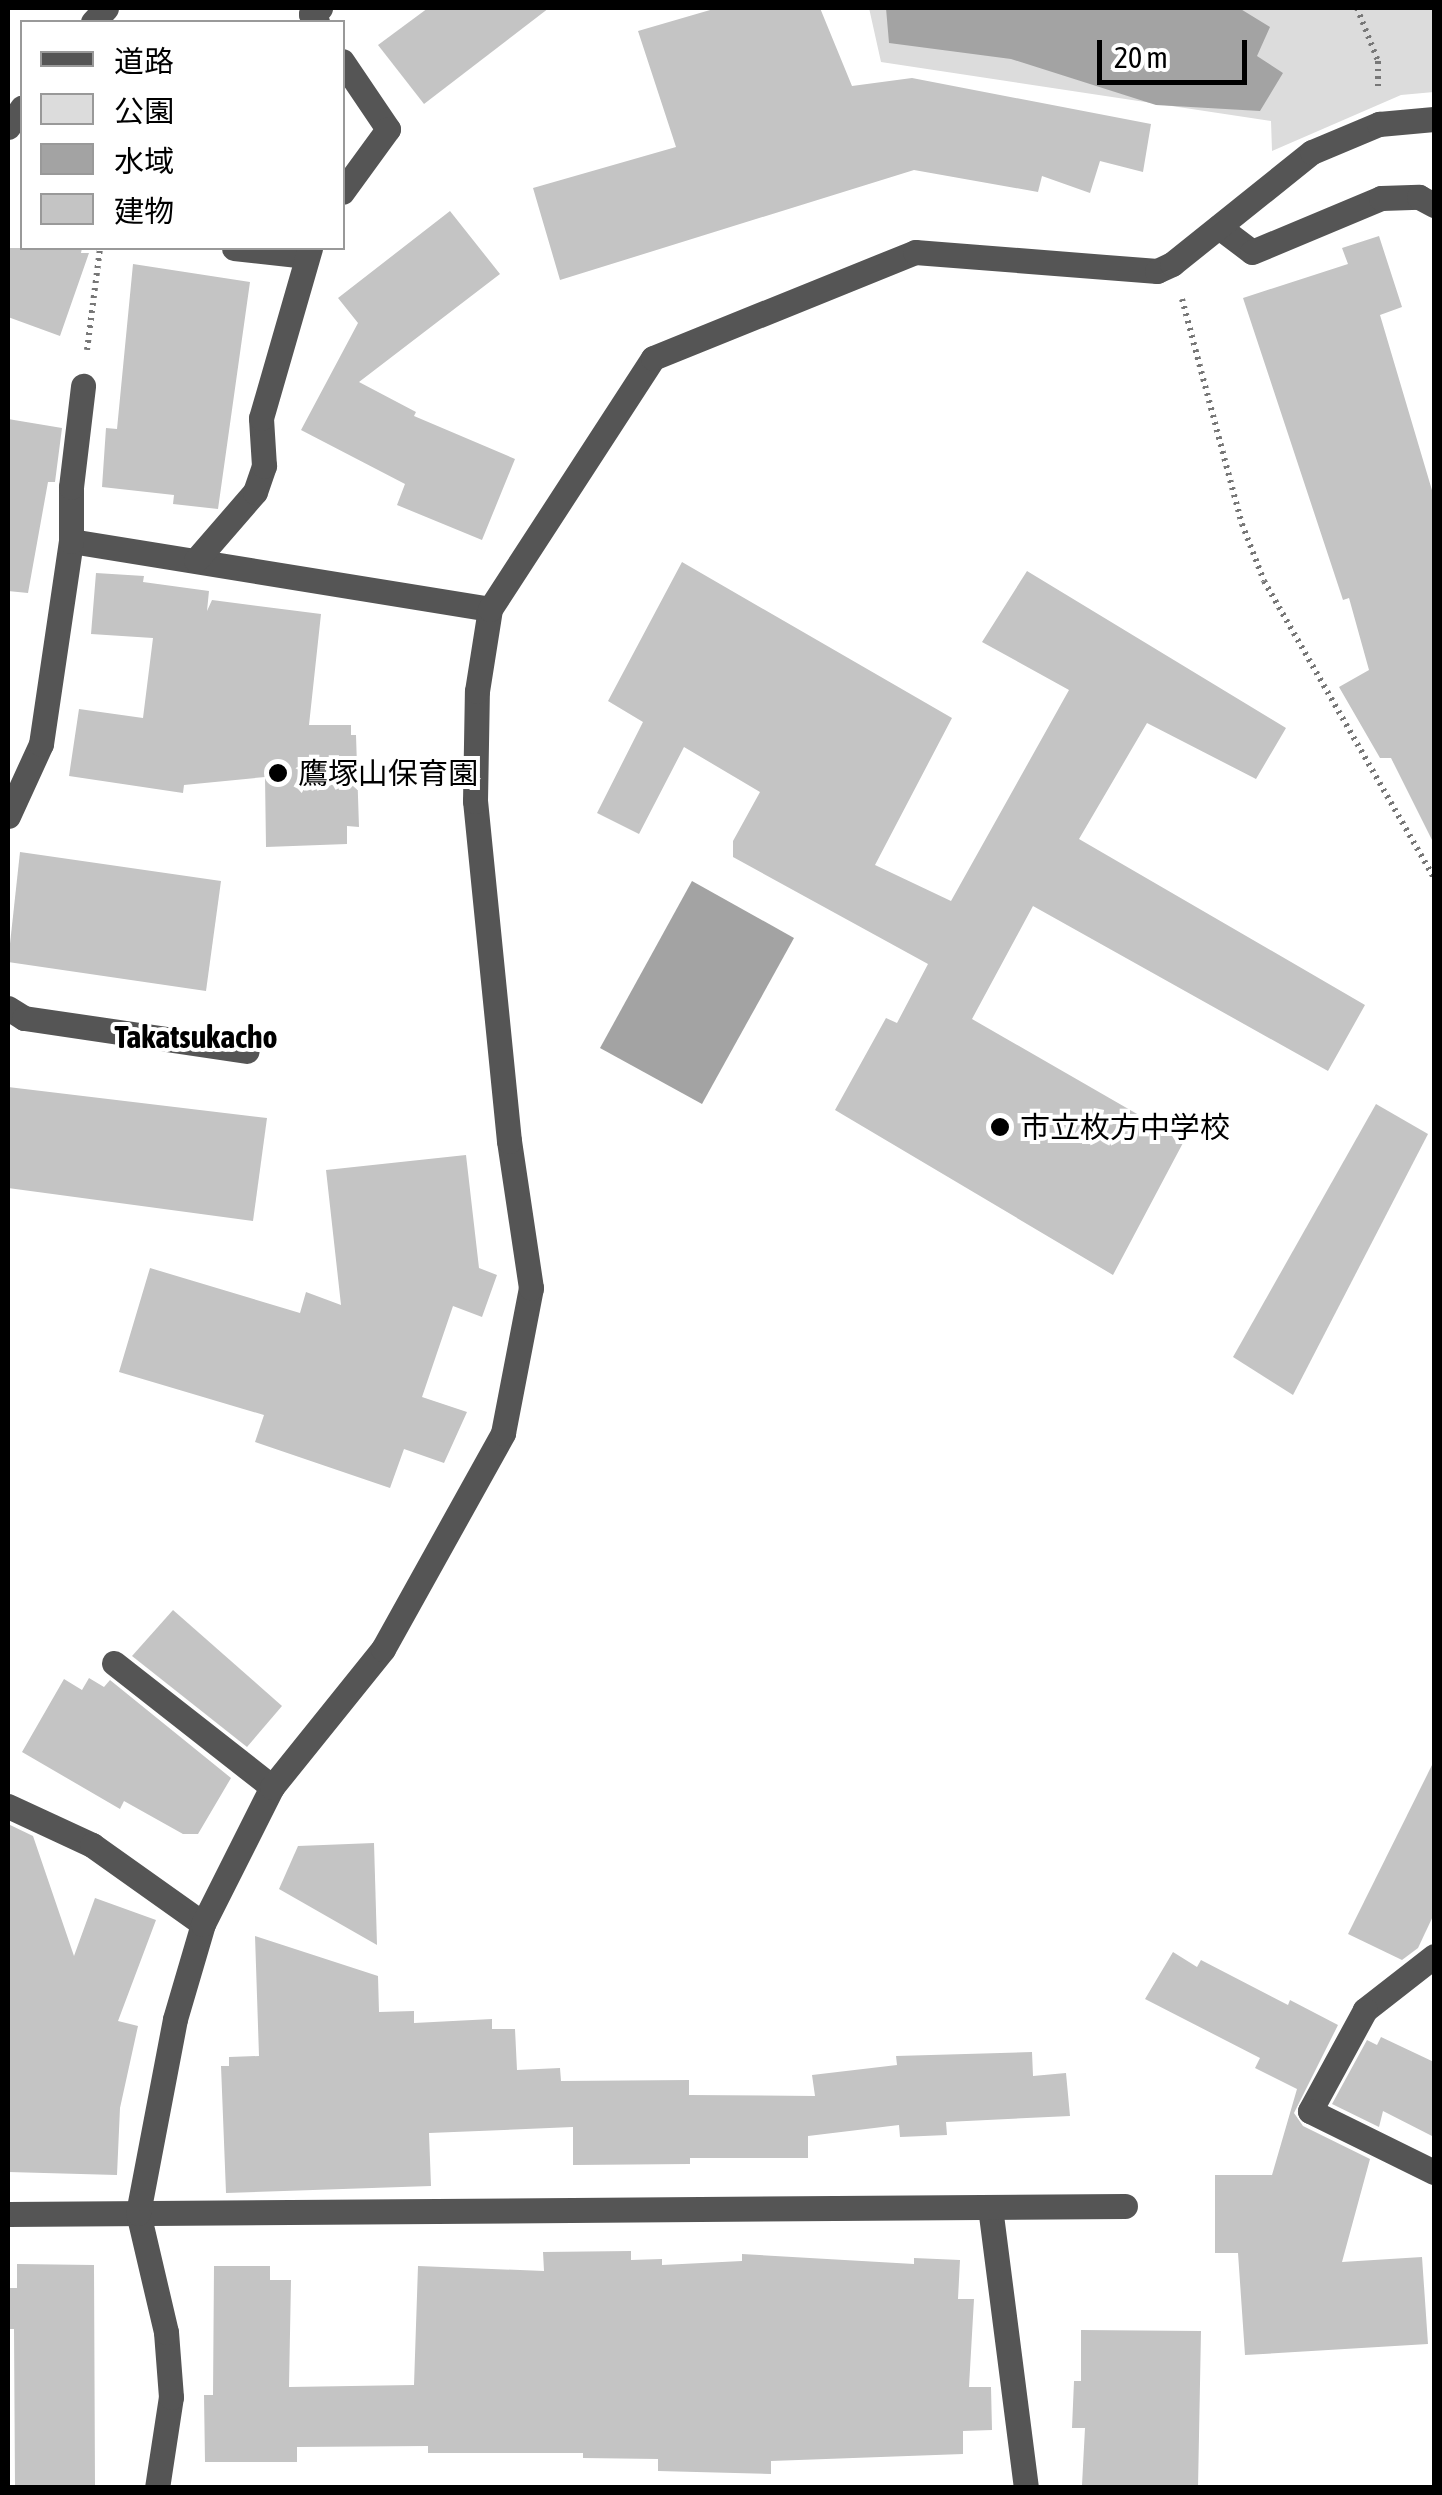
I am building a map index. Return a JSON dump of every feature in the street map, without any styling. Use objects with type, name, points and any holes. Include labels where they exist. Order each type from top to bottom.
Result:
[{"type":"street","points":[[345,65],[388,129],[345,188]]},
{"type":"street","points":[[157,2488],[171,2397],[166,2332],[138,2213],[175,2019],[203,1924],[272,1787],[383,1648],[502,1433],[531,1288],[509,1142],[475,801],[477,691],[490,609],[653,358],[915,252],[1156,271],[1172,264],[1312,152],[1378,124],[1434,119]]},
{"type":"street","points":[[1219,227],[1252,252],[1381,198],[1419,197],[1434,205]]},
{"type":"street","points":[[196,560],[255,492],[264,466],[261,418],[308,252],[271,250]]},
{"type":"street","points":[[8,816],[42,744],[71,541],[70,487],[83,386]]},
{"type":"street","points":[[71,541],[490,609]]},
{"type":"street","points":[[8,1008],[24,1018],[248,1051]]},
{"type":"street","points":[[114,1663],[272,1787]]},
{"type":"street","points":[[8,1806],[92,1845],[203,1924]]},
{"type":"street","points":[[1434,1956],[1365,2010],[1310,2110],[1434,2172]]},
{"type":"street","points":[[8,2214],[1125,2206]]},
{"type":"street","points":[[990,2207],[1026,2488]]},
{"type":"path","points":[[1357,8],[1378,62],[1378,124]]},
{"type":"path","points":[[83,386],[100,250]]},
{"type":"path","points":[[1172,264],[1242,524],[1264,581],[1434,878]]},
{"type":"green space","points":[[869,8],[1434,8],[1434,92],[1401,95],[1272,151],[1271,121],[881,62]]},
{"type":"water","points":[[886,8],[1239,8],[1270,27],[1257,56],[1283,73],[1260,111],[1156,105],[1011,59],[889,43]]},
{"type":"water","points":[[692,881],[794,938],[702,1104],[600,1048]]},
{"type":"building","points":[[428,8],[549,8],[424,104],[378,45]]},
{"type":"building","points":[[717,8],[820,8],[852,86],[912,78],[1151,124],[1143,172],[1100,161],[1090,193],[1042,176],[1038,192],[914,170],[560,280],[533,188],[676,147],[638,31]]},
{"type":"building","points":[[450,211],[500,274],[359,382],[416,412],[414,416],[515,459],[482,540],[397,505],[405,484],[301,430],[358,323],[338,298]]},
{"type":"building","points":[[1379,236],[1402,307],[1380,315],[1434,497],[1434,844],[1391,758],[1380,758],[1339,687],[1369,670],[1349,598],[1343,600],[1243,298],[1348,264],[1342,248]]},
{"type":"building","points":[[8,248],[89,253],[60,336],[8,317]]},
{"type":"building","points":[[133,264],[250,282],[218,509],[173,504],[174,495],[102,487],[106,428],[117,429]]},
{"type":"building","points":[[8,419],[62,428],[55,482],[48,482],[28,593],[8,591]]},
{"type":"building","points":[[682,562],[952,718],[875,865],[951,901],[1069,690],[982,642],[1027,571],[1286,728],[1256,779],[1147,723],[1079,839],[1365,1005],[1328,1071],[1033,906],[972,1019],[1184,1141],[1113,1275],[835,1110],[886,1018],[897,1023],[928,964],[733,857],[733,841],[760,792],[684,747],[639,834],[597,813],[643,722],[608,701]]},
{"type":"building","points":[[96,573],[144,576],[143,582],[209,591],[207,611],[212,600],[321,614],[309,725],[351,725],[351,735],[356,735],[359,827],[347,826],[347,844],[266,847],[265,777],[184,785],[183,793],[69,776],[79,709],[143,718],[153,638],[91,634]]},
{"type":"building","points":[[20,852],[221,881],[206,991],[8,962]]},
{"type":"building","points":[[8,1087],[267,1118],[253,1221],[8,1188]]},
{"type":"building","points":[[1376,1104],[1428,1134],[1293,1395],[1233,1357]]},
{"type":"building","points":[[466,1155],[479,1268],[497,1275],[482,1317],[453,1306],[422,1397],[467,1412],[444,1463],[404,1449],[390,1488],[255,1442],[264,1415],[119,1372],[150,1268],[300,1313],[306,1292],[341,1305],[326,1170]]},
{"type":"building","points":[[173,1610],[282,1706],[247,1747],[132,1656]]},
{"type":"building","points":[[89,1678],[104,1687],[110,1680],[231,1778],[198,1834],[183,1834],[124,1801],[120,1809],[22,1752],[64,1679],[82,1690]]},
{"type":"building","points":[[1434,1761],[1434,1914],[1418,1948],[1402,1960],[1348,1934]]},
{"type":"building","points":[[8,1824],[33,1836],[74,1956],[95,1898],[156,1920],[118,2021],[138,2026],[120,2108],[117,2175],[8,2172]]},
{"type":"building","points":[[374,1843],[377,1945],[279,1889],[298,1846]]},
{"type":"building","points":[[255,1936],[378,1976],[379,2012],[414,2011],[414,2023],[492,2019],[492,2029],[515,2029],[517,2070],[560,2068],[561,2081],[689,2080],[689,2095],[815,2096],[812,2075],[897,2065],[896,2056],[1032,2052],[1033,2076],[1066,2073],[1070,2116],[946,2122],[947,2135],[900,2137],[899,2125],[808,2136],[808,2158],[690,2158],[690,2164],[573,2165],[573,2127],[429,2133],[431,2186],[226,2193],[221,2066],[229,2066],[229,2057],[259,2056]]},
{"type":"building","points":[[1173,1952],[1197,1967],[1201,1960],[1288,2005],[1290,2000],[1338,2025],[1294,2113],[1303,2126],[1370,2159],[1342,2262],[1422,2257],[1428,2344],[1245,2355],[1238,2253],[1215,2253],[1215,2175],[1272,2175],[1297,2089],[1255,2068],[1260,2058],[1145,1999]]},
{"type":"building","points":[[1381,2037],[1434,2062],[1434,2137],[1383,2111],[1379,2127],[1332,2104],[1367,2040],[1377,2045]]},
{"type":"building","points":[[631,2251],[631,2260],[662,2259],[662,2265],[742,2261],[742,2254],[914,2264],[914,2258],[960,2260],[958,2299],[974,2299],[969,2387],[991,2387],[992,2430],[963,2431],[963,2454],[771,2461],[771,2474],[658,2471],[658,2459],[583,2458],[583,2453],[428,2453],[428,2446],[297,2447],[297,2462],[205,2462],[204,2395],[213,2395],[214,2266],[270,2266],[270,2280],[291,2280],[289,2387],[414,2385],[418,2266],[544,2271],[543,2252]]},
{"type":"building","points":[[17,2264],[94,2265],[95,2488],[15,2488],[14,2329],[8,2329],[8,2288],[17,2288]]},
{"type":"building","points":[[1081,2330],[1201,2331],[1198,2488],[1082,2485],[1085,2428],[1072,2428],[1074,2381],[1081,2381]]},
{"type":"place","name":"鷹塚山保育園","points":[[278,773]]},
{"type":"place","name":"市立枚方中学校","points":[[1000,1127]]},
{"type":"district","name":"Takatsukacho","points":[[196,1037]]}]
